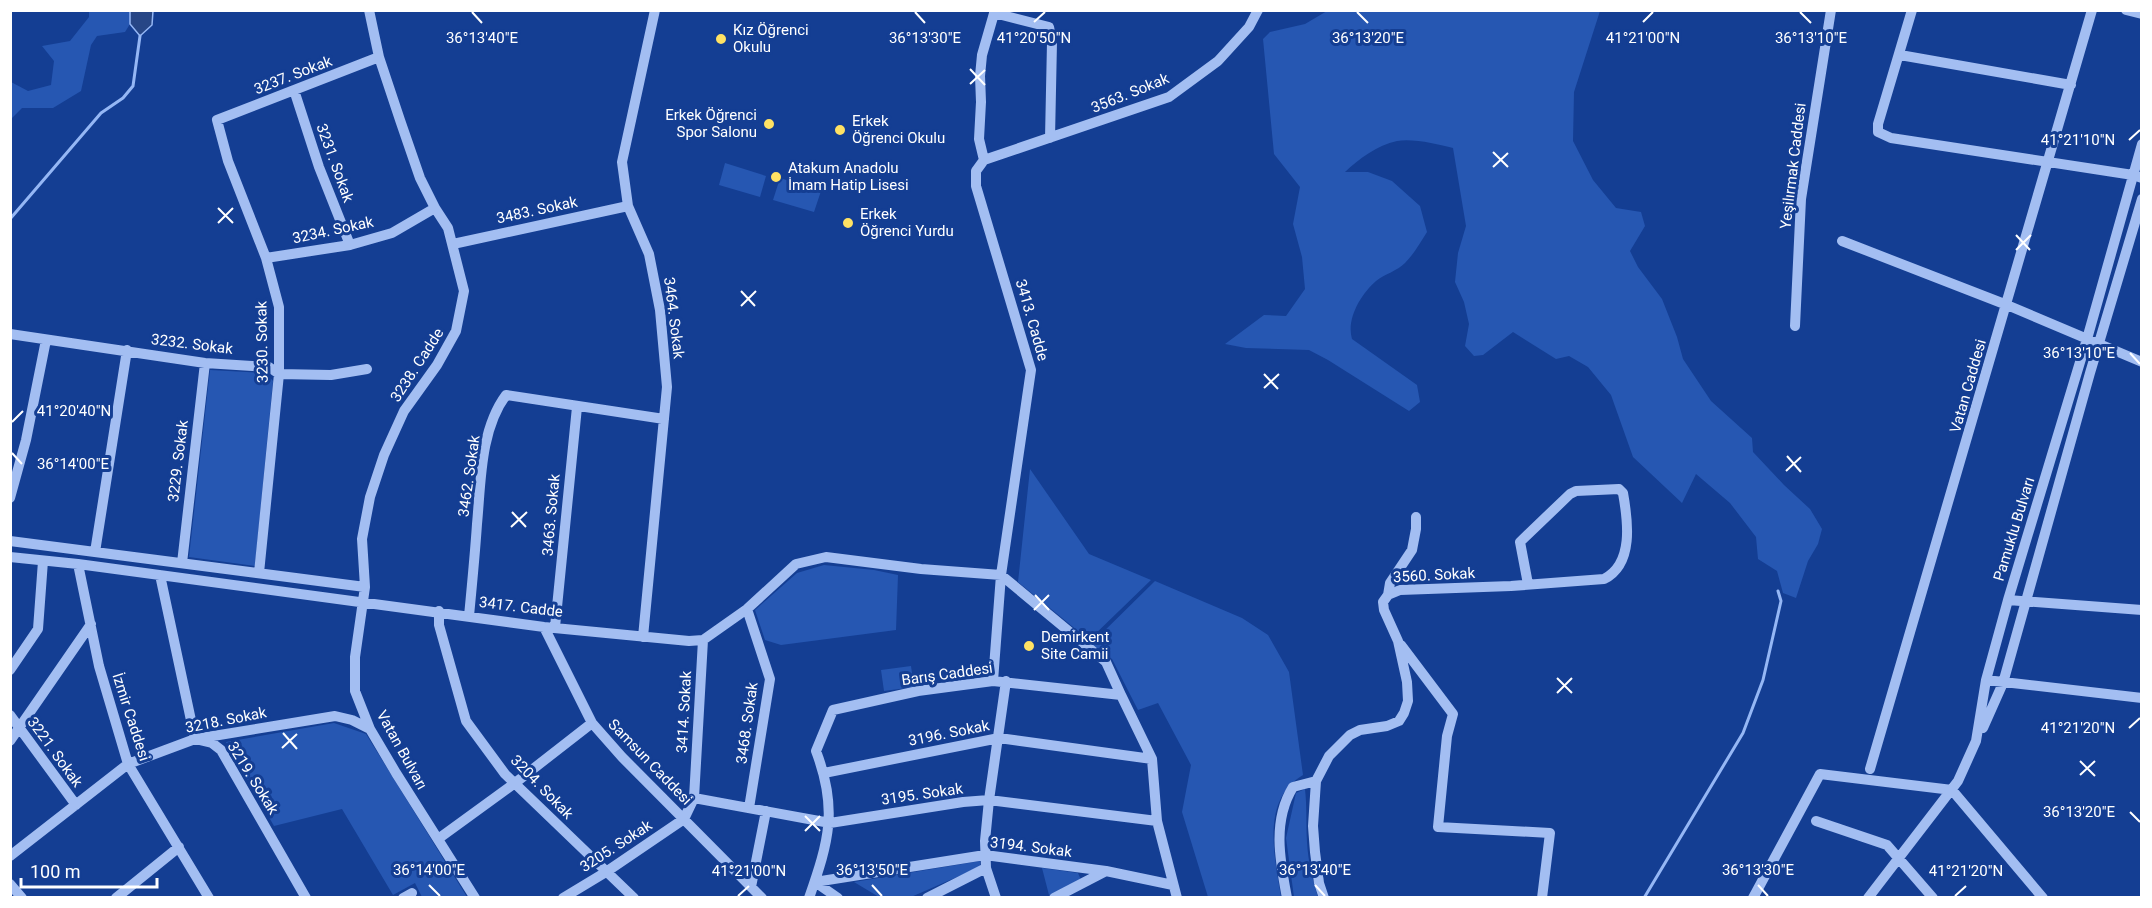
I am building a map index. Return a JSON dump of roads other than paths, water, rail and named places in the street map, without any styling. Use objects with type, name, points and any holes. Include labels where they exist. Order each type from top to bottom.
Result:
[{"type":"street","name":"3238. Cadde","points":[[363,602],[365,587],[362,539],[370,497],[384,455],[404,411],[437,365],[456,331],[464,291],[448,228],[420,178],[379,57],[369,10]]},
{"type":"street","name":"3464. Sokak","points":[[643,638],[667,387],[660,310],[649,254],[628,206],[622,162],[655,10]]},
{"type":"street","name":"3563. Sokak","points":[[984,160],[1169,97],[1218,61],[1249,27],[1258,10]]},
{"type":"street","name":"Yeşilırmak Caddesi","points":[[1796,326],[1801,199],[1831,10]]},
{"type":"street","points":[[1912,10],[1878,124],[1878,132],[1891,138],[2048,161],[2137,177]]},
{"type":"street","name":"Vatan Caddesi","points":[[1870,769],[2092,10]]},
{"type":"street","points":[[2126,10],[2142,14]]},
{"type":"street","points":[[994,12],[1049,27],[1052,42],[1050,138]]},
{"type":"street","name":"3413. Cadde","points":[[993,681],[1001,575],[1031,370],[976,186],[976,171],[984,160],[979,139],[982,55],[994,12]]},
{"type":"street","points":[[1900,55],[2071,85]]},
{"type":"street","name":"3237. Sokak","points":[[217,120],[379,57]]},
{"type":"street","name":"3231. Sokak","points":[[294,90],[350,245]]},
{"type":"street","name":"3230. Sokak","points":[[217,120],[228,161],[266,258],[279,307],[279,374],[259,573]]},
{"type":"street","name":"Pamuklu Bulvarı","points":[[1868,897],[1958,782],[1976,741],[1986,680],[2008,600],[2137,177],[2142,144]]},
{"type":"street","points":[[1976,741],[2003,682],[2142,199]]},
{"type":"street","name":"3483. Sokak","points":[[453,244],[628,206]]},
{"type":"street","name":"3234. Sokak","points":[[266,258],[350,245],[392,233],[435,208]]},
{"type":"street","points":[[1842,241],[2007,305],[2142,362]]},
{"type":"street","name":"3232. Sokak","points":[[10,334],[205,363],[269,367],[279,374],[332,375],[367,369]]},
{"type":"street","points":[[10,498],[26,440],[46,340]]},
{"type":"street","points":[[95,552],[127,350]]},
{"type":"street","name":"3229. Sokak","points":[[182,563],[205,363]]},
{"type":"street","name":"3462. Sokak","points":[[470,615],[482,467],[490,431],[499,405],[506,395],[664,419]]},
{"type":"street","name":"3463. Sokak","points":[[550,627],[577,407]]},
{"type":"street","name":"3560. Sokak","points":[[1388,595],[1400,590],[1528,584],[1591,581],[1604,579],[1613,574],[1621,565],[1625,551],[1623,493],[1618,489],[1576,491],[1570,494],[1520,542],[1528,584]]},
{"type":"street","name":"3560. Sokak","points":[[1388,595],[1390,583],[1412,550],[1416,517]]},
{"type":"street","points":[[10,541],[365,587]]},
{"type":"street","name":"3417. Cadde","points":[[10,557],[550,627],[643,638],[703,640]]},
{"type":"street","points":[[703,640],[747,609],[796,564],[826,557],[1001,575],[1106,662],[1152,759],[1157,821],[1177,897]]},
{"type":"street","points":[[10,670],[38,629],[43,561]]},
{"type":"street","name":"İzmir Caddesi","points":[[78,564],[99,666],[128,764],[209,897]]},
{"type":"street","points":[[160,575],[195,739]]},
{"type":"street","points":[[1324,897],[1319,883],[1313,826],[1316,781],[1329,756],[1350,735],[1360,730],[1387,726],[1399,721],[1408,702],[1407,682],[1398,641],[1384,610],[1383,602],[1388,595]]},
{"type":"street","points":[[2008,600],[2142,610]]},
{"type":"street","name":"Vatan Bulvarı","points":[[363,602],[355,657],[355,691],[370,729],[396,774],[475,897]]},
{"type":"street","name":"3468. Sokak","points":[[747,609],[770,679],[749,808]]},
{"type":"street","name":"3204. Sokak","points":[[439,611],[439,625],[466,721],[506,774],[606,873],[634,897]]},
{"type":"street","points":[[10,741],[91,624]]},
{"type":"street","name":"Samsun Caddesi","points":[[550,627],[592,723],[622,757],[762,897]]},
{"type":"street","name":"3414. Sokak","points":[[684,819],[694,798],[703,640]]},
{"type":"street","points":[[1398,641],[1453,714],[1447,736],[1438,827],[1550,833],[1542,897]]},
{"type":"street","points":[[1986,680],[2142,698]]},
{"type":"street","name":"Barış Caddesi","points":[[809,897],[830,823],[830,800],[816,751],[833,710],[918,691],[993,681],[1121,695]]},
{"type":"street","points":[[996,897],[986,868],[985,855],[989,800],[1006,681]]},
{"type":"street","name":"3221. Sokak","points":[[10,715],[76,806]]},
{"type":"street","name":"3218. Sokak","points":[[10,856],[128,764],[195,739],[335,716],[352,720],[370,729]]},
{"type":"street","points":[[438,839],[592,723]]},
{"type":"street","name":"3196. Sokak","points":[[824,773],[999,738],[1152,759]]},
{"type":"street","name":"3219. Sokak","points":[[195,739],[212,743],[221,750],[306,897]]},
{"type":"street","points":[[1758,896],[1820,774],[1952,790],[2043,897]]},
{"type":"street","points":[[1287,897],[1278,839],[1285,800],[1293,787],[1316,781]]},
{"type":"street","name":"3195. Sokak","points":[[694,798],[830,823],[989,800],[1157,821]]},
{"type":"street","points":[[751,887],[766,811]]},
{"type":"street","name":"3205. Sokak","points":[[563,897],[606,873],[684,819]]},
{"type":"street","points":[[1816,821],[1887,845],[1933,897]]},
{"type":"street","points":[[116,897],[178,847]]},
{"type":"street","name":"3194. Sokak","points":[[815,882],[985,855],[1106,871],[1173,885]]},
{"type":"street","points":[[927,897],[986,868]]},
{"type":"street","points":[[1054,897],[1106,871]]},
{"type":"street","points":[[815,882],[838,897]]},
{"type":"street","points":[[10,884],[22,897]]},
{"type":"waterway","points":[[10,219],[101,113],[123,98],[133,86],[140,36]]},
{"type":"waterway","points":[[1644,898],[1743,733],[1763,680],[1781,601],[1778,591]]},
{"type":"place","name":"Kız Öğrenci Okulu","points":[[721,39]]},
{"type":"place","name":"Erkek Öğrenci Spor Salonu","points":[[769,124]]},
{"type":"place","name":"Erkek Öğrenci Okulu","points":[[840,130]]},
{"type":"place","name":"Atakum Anadolu İmam Hatip Lisesi","points":[[776,177]]},
{"type":"place","name":"Erkek Öğrenci Yurdu","points":[[848,223]]},
{"type":"place","name":"Demirkent Site Camii","points":[[1029,646]]}]
